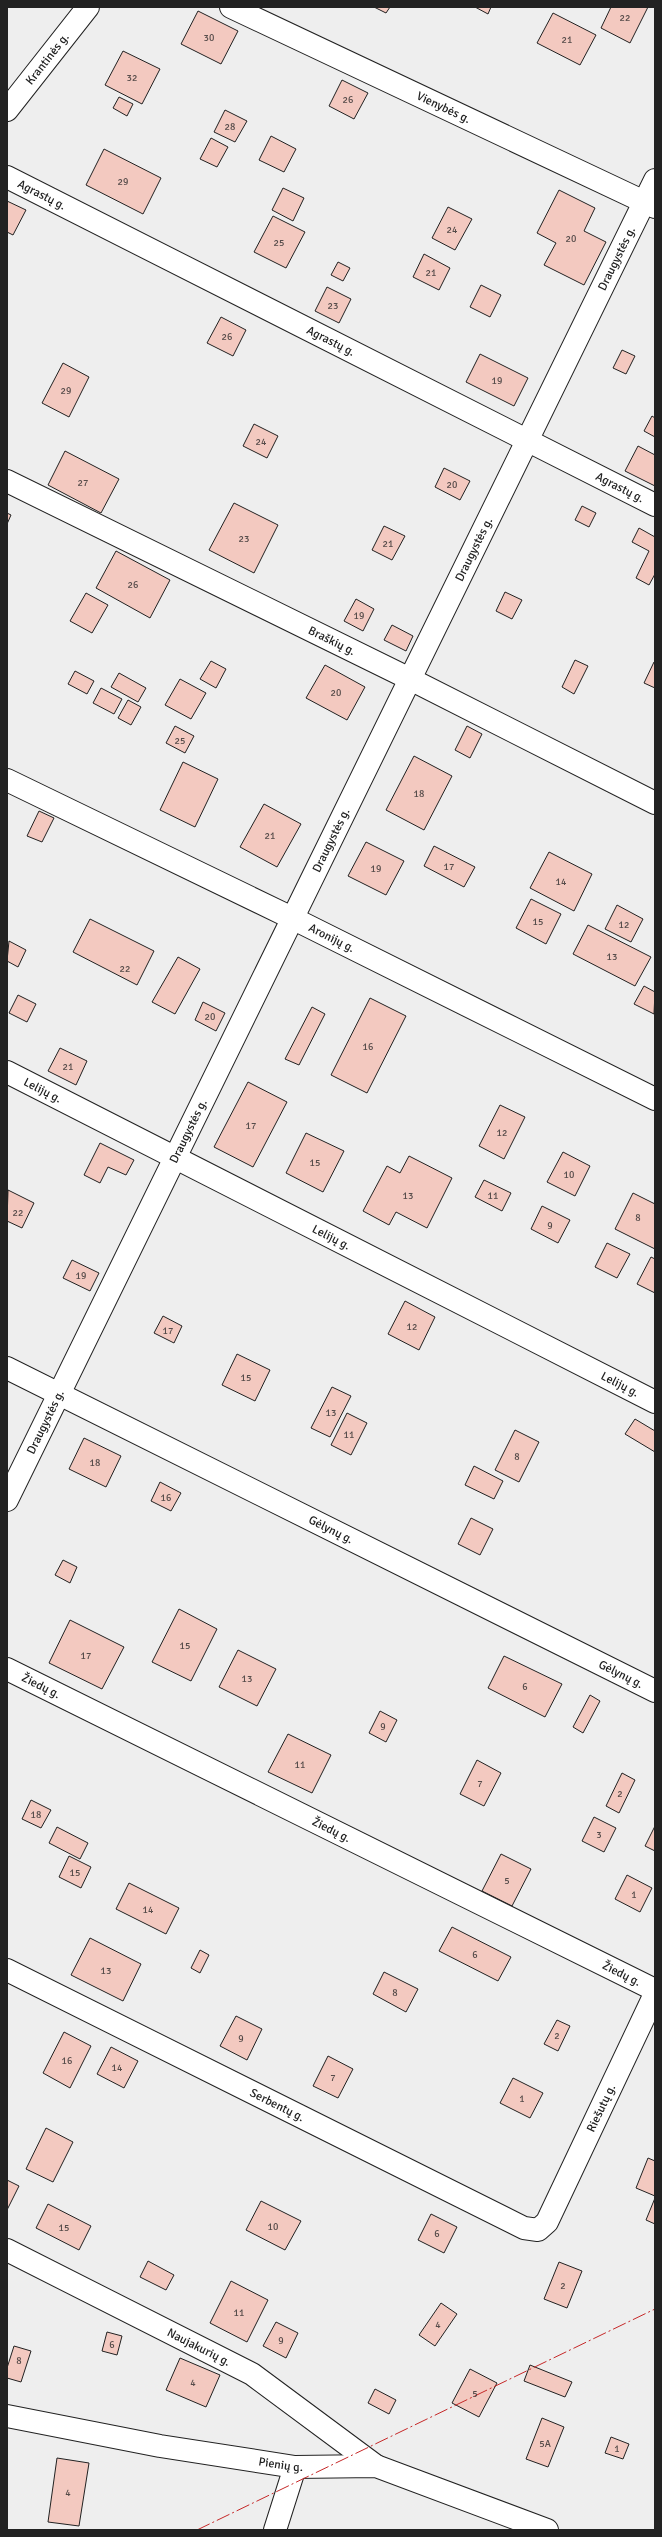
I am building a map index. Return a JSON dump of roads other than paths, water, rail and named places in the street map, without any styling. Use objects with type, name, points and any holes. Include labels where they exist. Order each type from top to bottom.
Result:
[{"type":"street","name":"Krantinės g.","points":[[7,110],[88,7]]},
{"type":"street","name":"Vienybės g.","points":[[231,7],[649,204]]},
{"type":"street","name":"Agrastų g.","points":[[7,177],[655,505]]},
{"type":"street","name":"Draugystės g.","points":[[7,1500],[527,440],[649,204],[655,180]]},
{"type":"street","name":"Braškių g.","points":[[7,481],[410,679],[655,803]]},
{"type":"street","name":"Aronijų g.","points":[[7,780],[292,918],[655,1099]]},
{"type":"street","name":"Lelijų g.","points":[[7,1072],[655,1402]]},
{"type":"street","name":"Gėlynų g.","points":[[7,1368],[655,1692]]},
{"type":"street","name":"Žiedų g.","points":[[7,1669],[655,1990]]},
{"type":"street","name":"Serbentų g.","points":[[7,1970],[519,2226],[538,2230],[547,2222]]},
{"type":"street","name":"Riešutų g.","points":[[547,2222],[655,1994]]},
{"type":"street","name":"Naujakurių g.","points":[[7,2250],[252,2374],[376,2466]]},
{"type":"street","name":"Pienių g.","points":[[7,2416],[160,2446],[295,2467],[376,2466],[519,2525],[547,2530]]},
{"type":"street","points":[[275,2530],[295,2467]]}]
